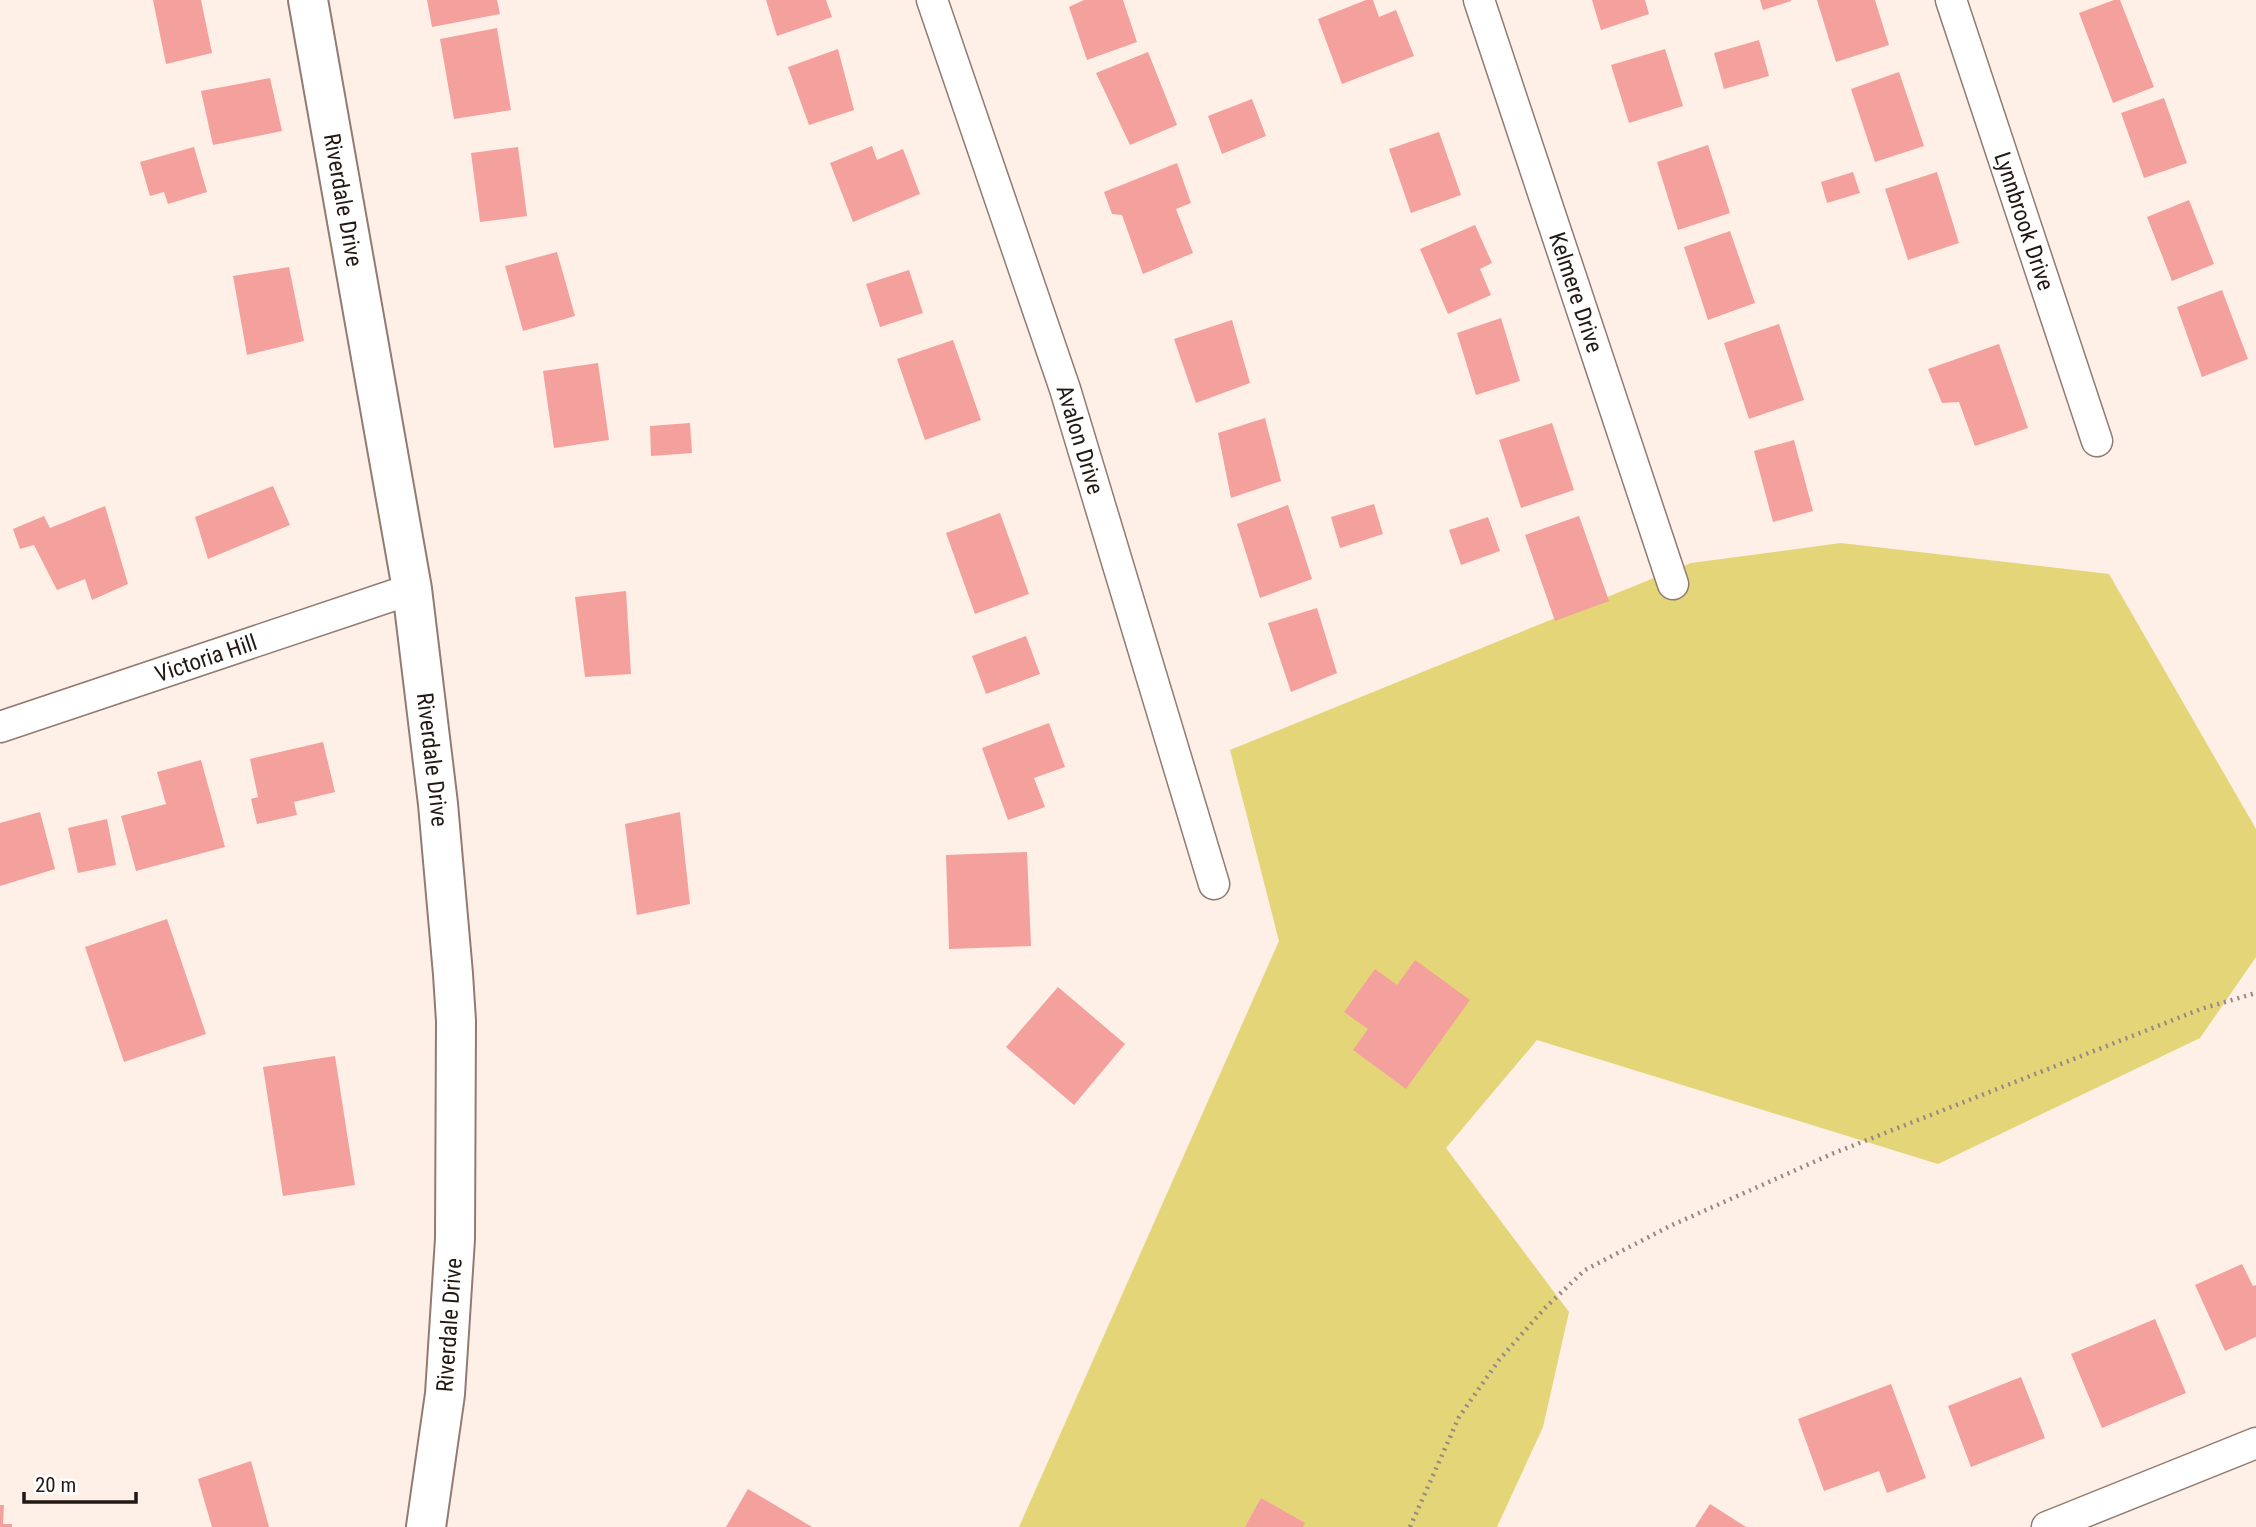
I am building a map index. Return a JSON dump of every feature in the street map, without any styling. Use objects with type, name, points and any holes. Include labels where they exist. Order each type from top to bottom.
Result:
[{"type":"main road","name":"Riverdale Drive","points":[[308,0],[412,589],[438,804],[456,1021],[455,1239],[445,1394],[426,1527]]},
{"type":"street","name":"Avalon Drive","points":[[932,0],[1065,389],[1214,884]]},
{"type":"street","name":"Kelmere Drive","points":[[1479,0],[1673,584]]},
{"type":"street","name":"Lynnbrook Drive","points":[[1951,0],[2097,441]]},
{"type":"street","name":"Victoria Hill","points":[[0,727],[412,589]]},
{"type":"street","points":[[2047,1527],[2256,1443]]},
{"type":"path","points":[[1410,1527],[1459,1417],[1499,1360],[1545,1308],[1585,1270],[1670,1226],[1834,1153],[2201,1009],[2256,993]]},
{"type":"shaded area","points":[[1841,543],[2109,574],[2256,829],[2256,957],[2200,1038],[1938,1164],[1537,1040],[1446,1148],[1569,1312],[1543,1427],[1497,1527],[1019,1527],[1279,941],[1230,750],[1691,563]]},
{"type":"building","points":[[153,0],[201,0],[212,53],[166,64]]},
{"type":"building","points":[[427,0],[497,0],[500,14],[432,27]]},
{"type":"building","points":[[766,0],[826,0],[832,17],[777,36]]},
{"type":"building","points":[[1084,0],[1123,0],[1137,42],[1087,60],[1069,7]]},
{"type":"building","points":[[1366,0],[1373,0],[1379,17],[1396,10],[1414,56],[1342,84],[1318,19]]},
{"type":"building","points":[[1592,0],[1645,0],[1649,14],[1601,30]]},
{"type":"building","points":[[1760,0],[1791,0],[1791,1],[1763,10]]},
{"type":"building","points":[[1817,0],[1875,0],[1889,45],[1836,62]]},
{"type":"building","points":[[2120,0],[2154,87],[2113,103],[2079,13]]},
{"type":"building","points":[[497,28],[511,110],[454,119],[440,39]]},
{"type":"building","points":[[1759,40],[1769,76],[1724,89],[1714,53]]},
{"type":"building","points":[[838,49],[854,110],[809,125],[788,67]]},
{"type":"building","points":[[1665,49],[1683,106],[1629,123],[1611,65]]},
{"type":"building","points":[[1148,52],[1177,125],[1130,145],[1096,73]]},
{"type":"building","points":[[1899,72],[1924,146],[1875,162],[1851,89]]},
{"type":"building","points":[[270,78],[282,131],[213,145],[201,91]]},
{"type":"building","points":[[2164,98],[2187,163],[2144,178],[2121,113]]},
{"type":"building","points":[[1252,99],[1266,136],[1222,154],[1208,116]]},
{"type":"building","points":[[1439,132],[1461,195],[1411,213],[1389,149]]},
{"type":"building","points":[[1708,145],[1730,213],[1678,230],[1657,162]]},
{"type":"building","points":[[872,146],[877,160],[903,149],[920,194],[853,222],[830,163]]},
{"type":"building","points":[[194,147],[207,192],[168,204],[164,192],[150,196],[140,162]]},
{"type":"building","points":[[518,147],[527,216],[480,222],[471,153]]},
{"type":"building","points":[[1177,163],[1191,203],[1176,209],[1193,253],[1143,274],[1122,215],[1112,214],[1104,192]]},
{"type":"building","points":[[1853,172],[1860,193],[1827,203],[1821,182]]},
{"type":"building","points":[[1937,172],[1959,243],[1908,260],[1885,189]]},
{"type":"building","points":[[2189,200],[2214,264],[2172,281],[2147,217]]},
{"type":"building","points":[[1475,225],[1492,263],[1480,269],[1491,295],[1448,314],[1420,249]]},
{"type":"building","points":[[1730,231],[1755,303],[1708,320],[1684,247]]},
{"type":"building","points":[[557,252],[575,316],[523,331],[505,266]]},
{"type":"building","points":[[289,267],[304,341],[247,355],[233,276]]},
{"type":"building","points":[[909,270],[923,313],[880,327],[866,284]]},
{"type":"building","points":[[2222,290],[2248,359],[2202,377],[2177,307]]},
{"type":"building","points":[[1501,318],[1520,381],[1476,395],[1457,333]]},
{"type":"building","points":[[1232,320],[1250,383],[1196,403],[1174,339]]},
{"type":"building","points":[[1779,324],[1804,400],[1749,419],[1724,343]]},
{"type":"building","points":[[953,340],[981,420],[925,440],[897,359]]},
{"type":"building","points":[[1999,344],[2028,428],[1975,446],[1959,402],[1942,403],[1928,369]]},
{"type":"building","points":[[598,363],[609,440],[554,448],[543,371]]},
{"type":"building","points":[[1265,418],[1281,481],[1231,498],[1218,433]]},
{"type":"building","points":[[690,423],[692,453],[651,456],[650,426]]},
{"type":"building","points":[[1552,423],[1574,490],[1521,508],[1499,440]]},
{"type":"building","points":[[1794,440],[1813,511],[1773,522],[1754,451]]},
{"type":"building","points":[[273,486],[290,525],[208,559],[195,517]]},
{"type":"building","points":[[1374,504],[1383,534],[1340,548],[1331,517]]},
{"type":"building","points":[[1288,505],[1312,579],[1260,598],[1237,524]]},
{"type":"building","points":[[105,506],[128,584],[92,600],[85,579],[57,590],[34,545],[20,549],[13,529],[44,516],[50,528]]},
{"type":"building","points":[[1000,513],[1029,594],[975,614],[946,533]]},
{"type":"building","points":[[1579,516],[1609,601],[1555,621],[1525,535]]},
{"type":"building","points":[[1488,517],[1500,551],[1461,565],[1449,530]]},
{"type":"building","points":[[626,591],[631,674],[585,677],[575,597]]},
{"type":"building","points":[[1317,608],[1337,673],[1291,692],[1268,623]]},
{"type":"building","points":[[1026,636],[1040,674],[986,694],[972,656]]},
{"type":"building","points":[[1049,723],[1065,767],[1034,778],[1045,807],[1008,820],[982,748]]},
{"type":"building","points":[[323,742],[335,792],[294,802],[297,815],[257,824],[251,799],[258,797],[250,759]]},
{"type":"building","points":[[201,760],[225,847],[136,871],[121,816],[166,804],[157,772]]},
{"type":"building","points":[[40,812],[55,869],[0,886],[0,823]]},
{"type":"building","points":[[680,812],[690,904],[637,915],[625,824]]},
{"type":"building","points":[[107,819],[116,865],[78,873],[68,828]]},
{"type":"building","points":[[1027,852],[1031,946],[949,949],[946,855]]},
{"type":"building","points":[[167,919],[206,1034],[124,1062],[85,947]]},
{"type":"building","points":[[1415,960],[1470,1000],[1406,1089],[1353,1050],[1368,1029],[1344,1012],[1375,969],[1397,985]]},
{"type":"building","points":[[1058,987],[1125,1044],[1074,1105],[1006,1047]]},
{"type":"building","points":[[335,1056],[355,1185],[283,1196],[263,1067]]},
{"type":"building","points":[[2242,1264],[2253,1286],[2256,1285],[2256,1337],[2225,1351],[2195,1285]]},
{"type":"building","points":[[2155,1319],[2186,1393],[2102,1428],[2071,1354]]},
{"type":"building","points":[[2021,1377],[2045,1438],[1971,1467],[1948,1406]]},
{"type":"building","points":[[1891,1384],[1926,1478],[1887,1493],[1879,1471],[1824,1491],[1798,1419]]},
{"type":"building","points":[[251,1461],[269,1527],[212,1527],[198,1479]]},
{"type":"building","points":[[748,1489],[812,1527],[726,1527]]},
{"type":"building","points":[[1261,1498],[1305,1523],[1303,1527],[1245,1527]]},
{"type":"building","points":[[1710,1504],[1746,1527],[1695,1527]]},
{"type":"building","points":[[0,1505],[4,1505],[3,1524],[12,1524],[12,1527],[0,1527]]}]
